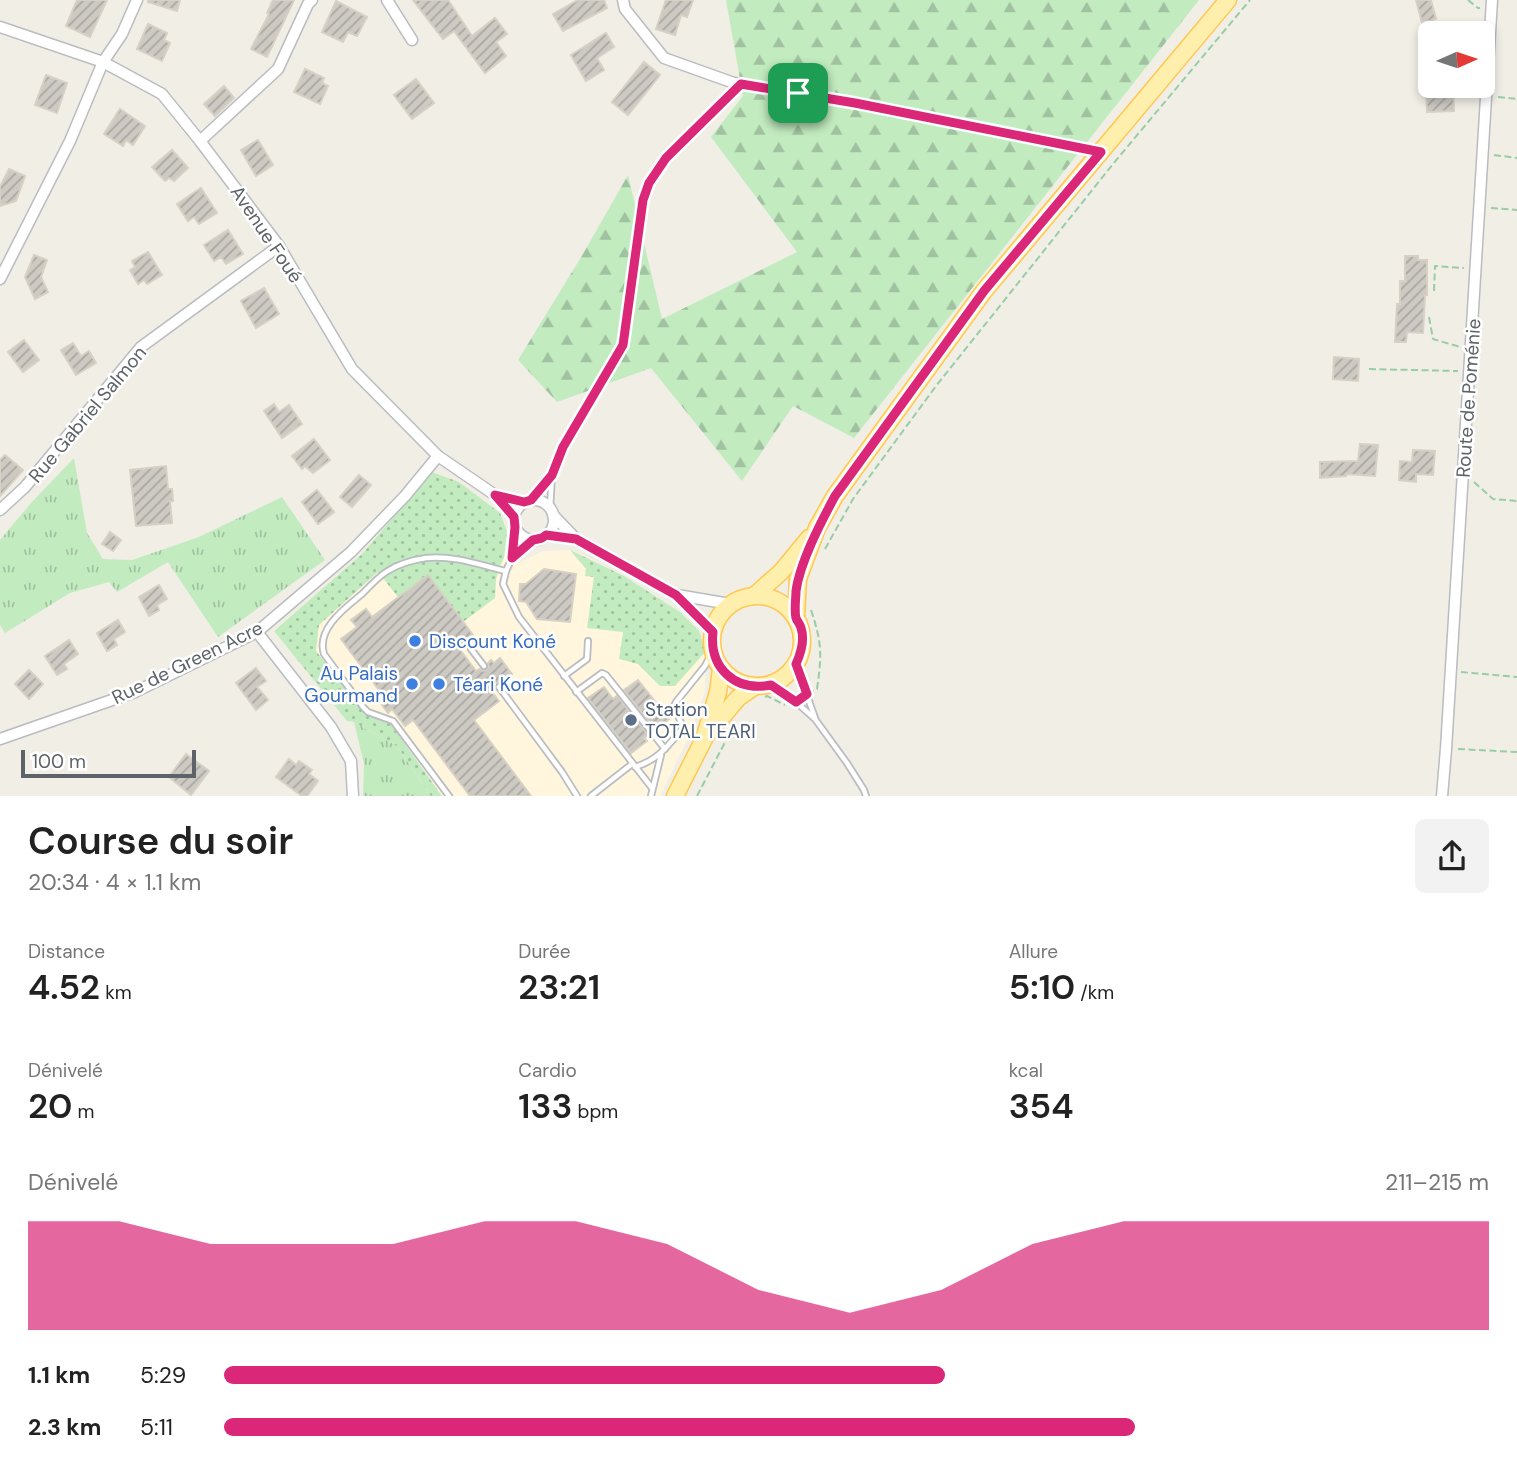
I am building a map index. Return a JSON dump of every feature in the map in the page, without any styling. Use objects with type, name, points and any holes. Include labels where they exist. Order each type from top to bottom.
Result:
[{"type":"main road","points":[[796,616],[798,579],[817,528],[835,496],[984,291],[1228,0]]},
{"type":"main road","points":[[755,595],[781,572],[817,528]]},
{"type":"main road","points":[[704,739],[738,698],[762,690],[781,680],[790,673],[801,653],[803,640],[796,616],[778,600],[755,595],[730,604],[722,612],[713,632],[713,650],[721,669],[730,678],[762,690]]},
{"type":"main road","points":[[675,796],[704,739],[718,692],[721,669]]},
{"type":"street","points":[[0,279],[70,141],[103,62],[122,34],[137,0]]},
{"type":"street","points":[[200,141],[278,69],[312,0]]},
{"type":"street","points":[[387,0],[412,40]]},
{"type":"street","points":[[623,0],[625,9],[664,58],[741,84],[855,103],[1101,152]]},
{"type":"street","name":"Avenue Foué","points":[[0,27],[103,62],[162,94],[279,246],[352,369],[438,456],[495,495],[515,522]]},
{"type":"street","name":"Route de Poménie","points":[[1442,796],[1486,98]]},
{"type":"street","name":"Rue Gabriel Salmon","points":[[0,510],[25,486],[141,347],[279,246]]},
{"type":"street","name":"Rue de Green Acre","points":[[0,739],[135,692],[257,632],[351,552],[405,496],[438,456]]},
{"type":"street","name":"Avenue Foué","points":[[495,495],[528,501]]},
{"type":"street","points":[[552,512],[552,526],[546,535],[533,540],[522,536],[515,522],[519,506],[528,501],[542,502],[552,512],[576,539],[676,595],[713,632]]},
{"type":"street","points":[[546,535],[576,539]]},
{"type":"street","points":[[676,595],[730,604]]},
{"type":"street","points":[[257,632],[331,727],[351,761],[353,796]]},
{"type":"lane","points":[[528,501],[552,475],[563,447],[623,345],[643,200],[649,183],[666,158],[741,84]]},
{"type":"lane","points":[[552,475],[552,512]]},
{"type":"lane","points":[[515,522],[512,558],[503,584],[519,617],[652,789]]},
{"type":"lane","points":[[512,558],[533,540]]},
{"type":"lane","points":[[449,796],[393,721],[368,712],[363,707],[324,654],[324,637],[331,623],[342,611],[386,573],[404,563],[427,558],[455,559],[506,571]]},
{"type":"lane","points":[[564,676],[587,659],[588,641]]},
{"type":"lane","points":[[471,649],[484,666]]},
{"type":"lane","points":[[591,796],[634,766],[651,761],[682,729],[674,706],[705,666],[713,650]]},
{"type":"lane","points":[[796,664],[815,719]]},
{"type":"lane","points":[[576,692],[603,673],[606,675],[663,751]]},
{"type":"lane","points":[[499,687],[577,796]]},
{"type":"lane","points":[[762,690],[796,702],[815,719],[866,796]]},
{"type":"lane","points":[[651,796],[663,751]]},
{"type":"path","points":[[822,555],[853,499],[936,386],[1113,164],[1250,0]]},
{"type":"path","points":[[1468,0],[1478,8],[1492,5]]},
{"type":"path","points":[[1495,98],[1517,99]]},
{"type":"path","points":[[1483,153],[1517,158]]},
{"type":"path","points":[[1479,207],[1517,210]]},
{"type":"path","points":[[1434,291],[1435,266],[1476,268]]},
{"type":"path","points":[[1429,317],[1433,339],[1471,351]]},
{"type":"path","points":[[1369,369],[1469,371]]},
{"type":"path","points":[[1463,472],[1493,499],[1517,501]]},
{"type":"path","points":[[807,694],[817,689],[821,661],[820,635],[810,608]]},
{"type":"path","points":[[1450,671],[1517,677]]},
{"type":"path","points":[[762,690],[767,696],[789,708],[796,702]]},
{"type":"path","points":[[697,796],[734,725]]},
{"type":"path","points":[[1446,749],[1517,752]]},
{"type":"shaded area","points":[[432,472],[459,482],[500,513],[507,531],[505,558],[519,563],[543,551],[570,550],[624,576],[680,612],[699,631],[706,651],[705,691],[692,730],[660,796],[431,796],[397,746],[354,722],[347,721],[274,631],[362,554]]},
{"type":"green space","points":[[726,0],[1199,0],[854,438],[793,406],[742,481],[651,368],[557,402],[518,360],[628,175],[662,319],[797,252],[711,137],[743,96]]},
{"type":"green space","points":[[74,458],[87,533],[103,559],[132,560],[199,537],[282,497],[325,560],[218,637],[168,562],[117,592],[109,582],[70,593],[5,633],[0,625],[0,540]]},
{"type":"green space","points":[[432,472],[459,482],[500,513],[507,531],[504,558],[496,579],[495,598],[463,622],[428,575],[398,597],[378,572],[319,625],[316,651],[365,714],[390,723],[442,796],[431,796],[397,746],[354,722],[347,721],[274,631],[362,554]]},
{"type":"green space","points":[[570,550],[624,576],[680,612],[699,631],[706,651],[675,686],[660,686],[638,664],[619,659],[623,632],[587,628],[594,577],[585,576],[586,569]]},
{"type":"green space","points":[[354,722],[397,746],[431,796],[363,796],[364,764]]},
{"type":"building","points":[[77,0],[107,0],[90,37],[66,26]]},
{"type":"building","points":[[148,0],[180,0],[177,11]]},
{"type":"building","points":[[273,0],[294,0],[267,57],[251,49]]},
{"type":"building","points":[[413,0],[448,0],[472,36],[495,18],[507,34],[496,42],[506,56],[485,73],[454,31],[443,39]]},
{"type":"building","points":[[578,0],[604,0],[607,8],[563,31],[553,14]]},
{"type":"building","points":[[666,0],[693,0],[687,17],[681,15],[675,35],[656,29]]},
{"type":"building","points":[[1416,0],[1431,0],[1436,19],[1421,21]]},
{"type":"building","points":[[336,1],[367,17],[357,36],[348,32],[343,42],[322,32]]},
{"type":"building","points":[[148,24],[167,33],[164,40],[170,43],[162,61],[137,49]]},
{"type":"building","points":[[606,33],[614,47],[597,58],[604,70],[586,81],[571,55]]},
{"type":"building","points":[[644,62],[660,75],[628,115],[612,102]]},
{"type":"building","points":[[305,69],[324,78],[322,83],[328,86],[320,104],[294,92]]},
{"type":"building","points":[[46,75],[67,83],[57,113],[35,105]]},
{"type":"building","points":[[416,79],[434,103],[412,119],[394,95]]},
{"type":"building","points":[[224,86],[234,98],[215,116],[204,104]]},
{"type":"building","points":[[1426,98],[1453,98],[1454,111],[1427,112]]},
{"type":"building","points":[[120,109],[145,126],[133,145],[126,140],[123,146],[104,134]]},
{"type":"building","points":[[258,140],[273,165],[256,176],[241,150]]},
{"type":"building","points":[[172,150],[188,168],[174,181],[169,178],[165,181],[152,167]]},
{"type":"building","points":[[9,169],[25,176],[16,201],[0,206],[0,187]]},
{"type":"building","points":[[201,188],[217,213],[199,224],[194,217],[188,221],[177,204]]},
{"type":"building","points":[[228,230],[243,254],[226,264],[221,257],[214,261],[204,245]]},
{"type":"building","points":[[148,252],[162,275],[147,284],[144,280],[138,284],[130,270],[135,267],[132,261]]},
{"type":"building","points":[[34,255],[47,260],[41,277],[48,292],[35,299],[25,277]]},
{"type":"building","points":[[1405,256],[1418,256],[1418,260],[1427,260],[1423,333],[1407,332],[1406,342],[1395,342],[1400,281],[1405,281]]},
{"type":"building","points":[[264,288],[279,314],[256,328],[241,301]]},
{"type":"building","points":[[24,340],[39,360],[23,372],[8,352]]},
{"type":"building","points":[[73,343],[81,356],[89,351],[96,363],[76,375],[61,350]]},
{"type":"building","points":[[1334,357],[1359,359],[1358,381],[1333,379]]},
{"type":"building","points":[[274,404],[279,412],[289,405],[302,424],[282,438],[264,411]]},
{"type":"building","points":[[314,439],[330,460],[313,473],[305,466],[302,469],[292,456]]},
{"type":"building","points":[[1360,444],[1378,445],[1375,476],[1346,474],[1320,478],[1320,462],[1358,461]]},
{"type":"building","points":[[1413,450],[1435,451],[1433,475],[1416,474],[1416,482],[1399,480],[1400,461],[1412,462]]},
{"type":"building","points":[[5,455],[23,470],[0,496],[0,460]]},
{"type":"building","points":[[166,466],[168,489],[172,489],[172,523],[136,526],[130,470]]},
{"type":"building","points":[[359,475],[371,485],[352,507],[340,497]]},
{"type":"building","points":[[317,490],[334,512],[318,524],[302,502]]},
{"type":"building","points":[[110,532],[121,540],[113,551],[102,544]]},
{"type":"building","points":[[544,569],[576,574],[570,622],[537,619],[526,602],[519,601],[520,584],[526,584]]},
{"type":"building","name":"Téari Koné","points":[[428,575],[473,635],[458,647],[476,671],[486,670],[491,660],[494,663],[500,658],[512,674],[503,684],[495,684],[495,690],[492,692],[499,701],[474,720],[531,796],[470,796],[413,720],[405,726],[392,709],[388,713],[382,705],[387,701],[341,639],[357,627],[351,620],[366,609],[372,617]]},
{"type":"building","points":[[159,585],[167,599],[157,605],[159,610],[149,616],[139,597]]},
{"type":"building","points":[[118,620],[125,632],[114,639],[117,645],[107,651],[97,633]]},
{"type":"building","points":[[69,640],[78,654],[64,664],[67,669],[57,675],[45,656]]},
{"type":"building","points":[[256,668],[266,681],[257,687],[268,700],[256,710],[236,683]]},
{"type":"building","points":[[29,670],[43,684],[29,699],[15,684]]},
{"type":"building","points":[[638,680],[669,719],[655,729],[624,690]]},
{"type":"building","points":[[604,687],[613,699],[617,696],[648,735],[644,738],[647,741],[631,753],[588,698]]},
{"type":"building","points":[[186,754],[209,771],[191,795],[169,777]]},
{"type":"building","points":[[289,759],[296,765],[299,761],[312,770],[309,774],[318,781],[307,796],[302,796],[276,777]]},
{"type":"place","name":"Discount Koné","points":[[415,641]]},
{"type":"place","name":"Au Palais Gourmand","points":[[412,684]]},
{"type":"place","name":"Téari Koné","points":[[439,684]]},
{"type":"place","name":"Station TOTAL TEARI","points":[[631,720]]},
{"type":"route","points":[[741,84],[798,93],[1101,152],[984,291],[835,496],[817,528],[798,579],[796,592],[796,616],[803,640],[796,664],[807,694],[796,702],[771,685],[754,687],[730,678],[716,660],[713,632],[676,595],[576,539],[546,535],[533,540],[512,558],[514,517],[495,495],[524,502],[531,500],[552,475],[563,447],[623,345],[643,200],[649,183],[666,158],[741,84]]}]
